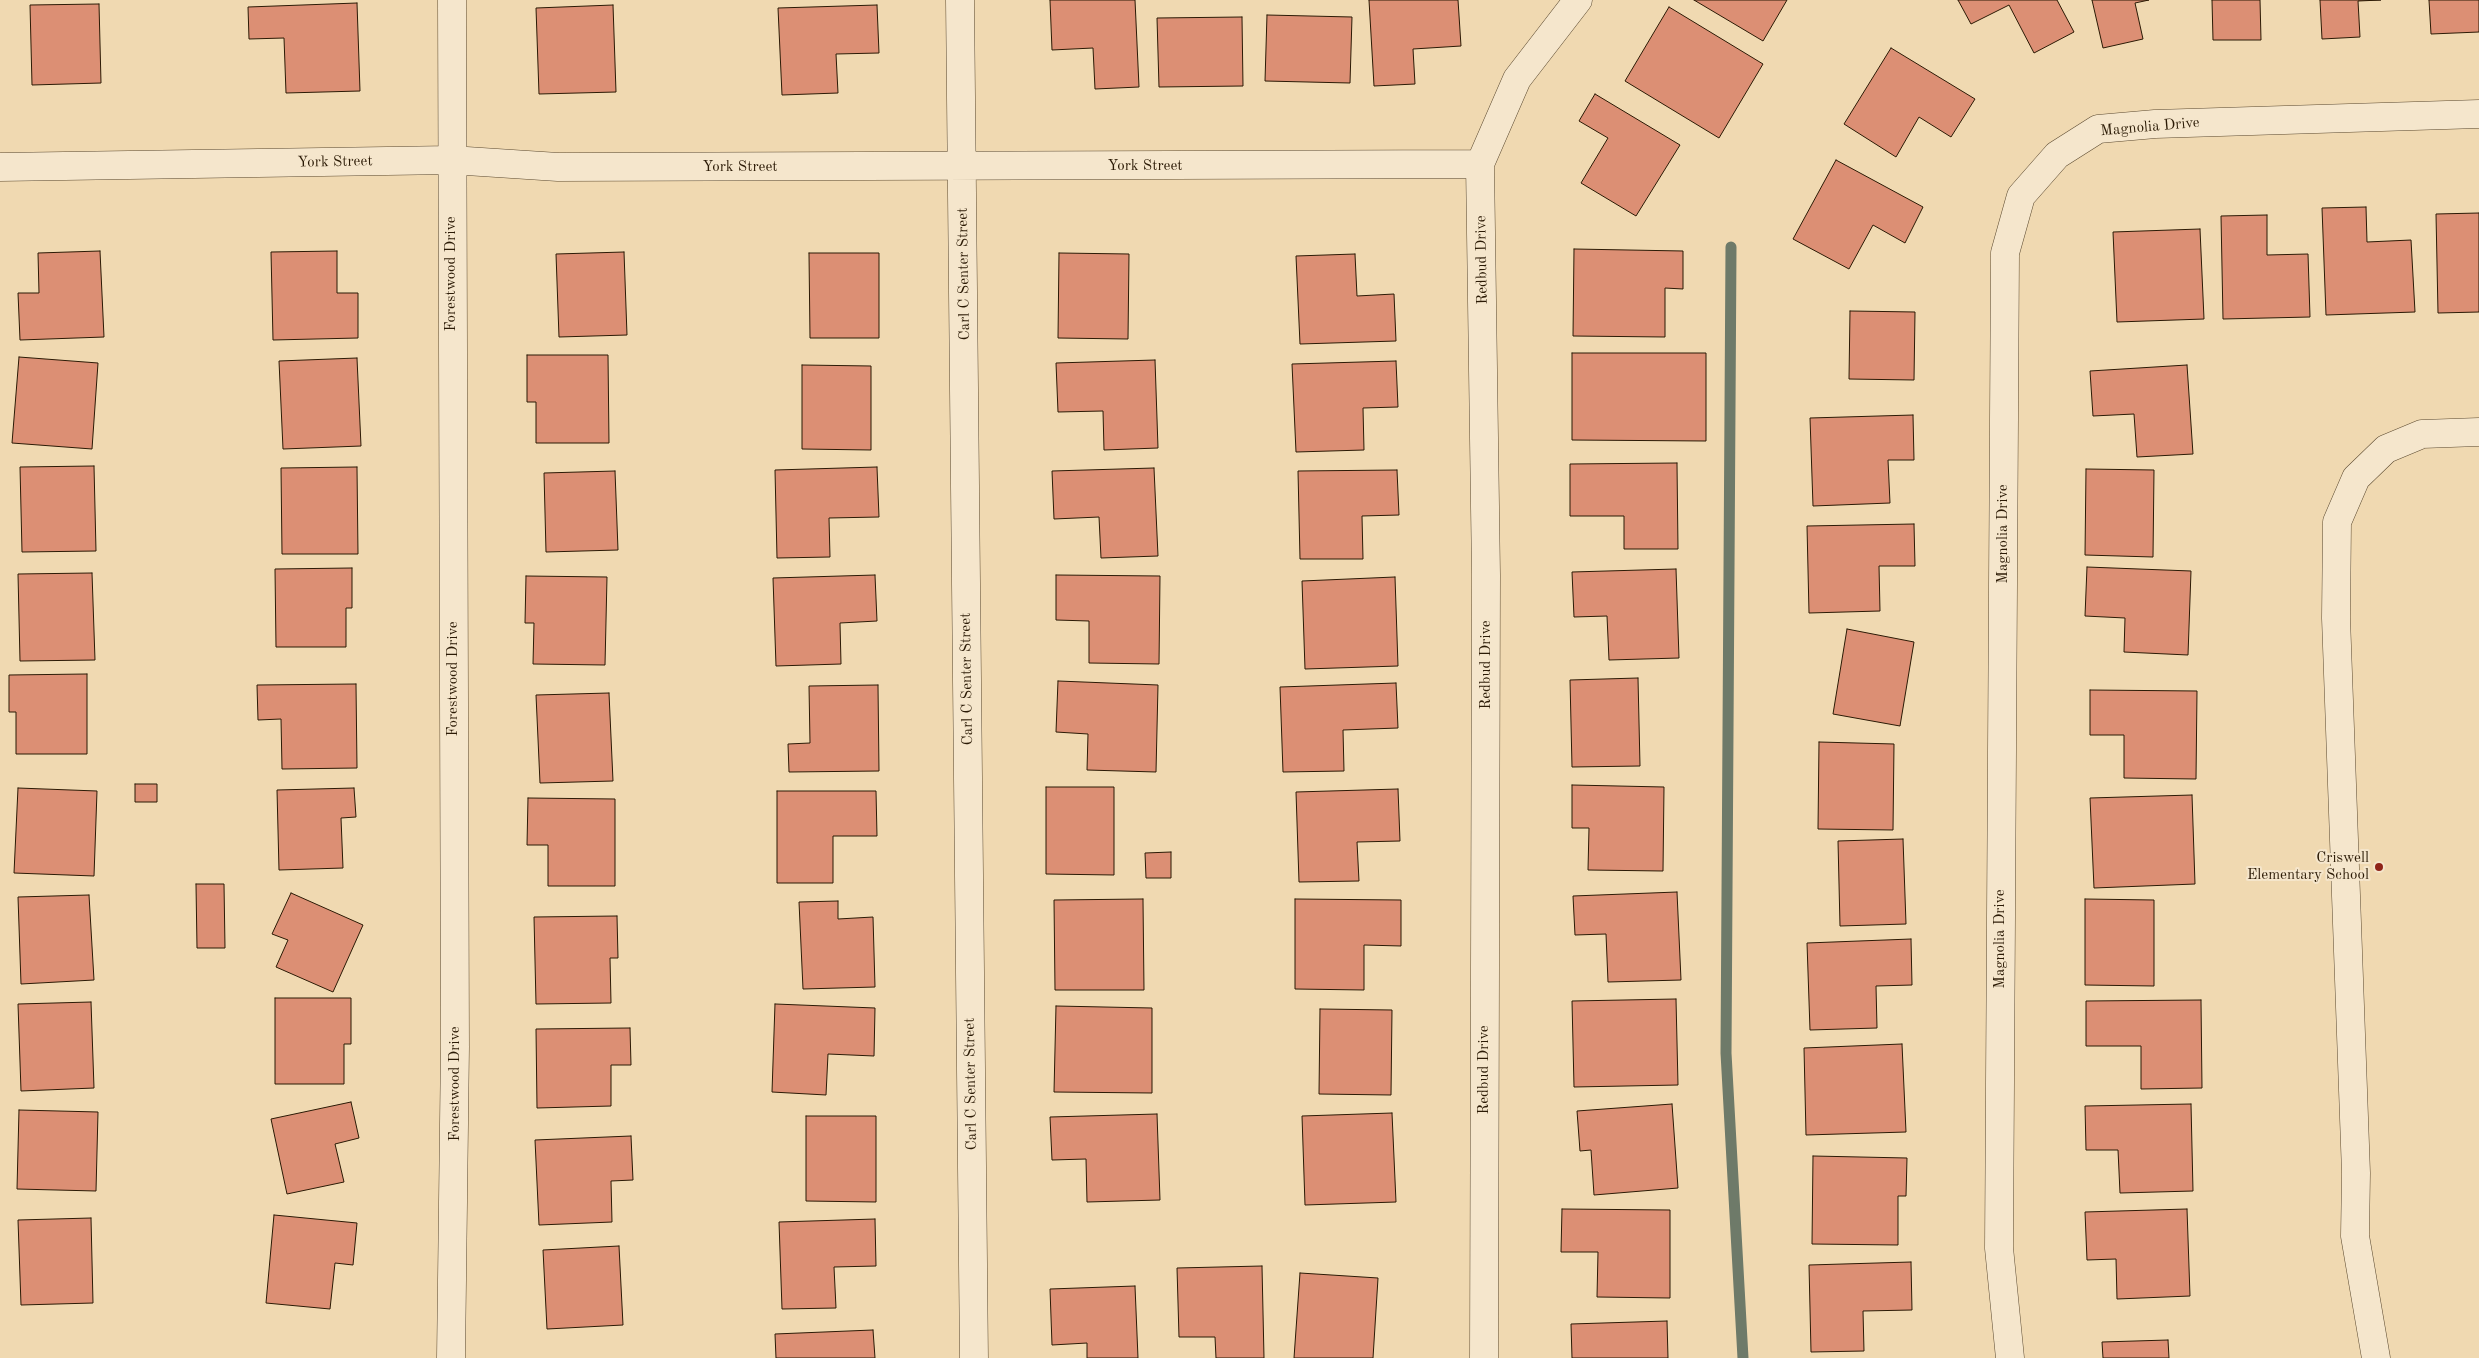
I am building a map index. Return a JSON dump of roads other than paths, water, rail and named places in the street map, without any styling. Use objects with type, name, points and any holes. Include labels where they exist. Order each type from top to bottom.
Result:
[{"type":"street","name":"Forestwood Drive","points":[[452,0],[455,1046],[452,1358]]},
{"type":"street","name":"Carl C Senter Street","points":[[960,0],[974,1358]]},
{"type":"street","name":"Redbud Drive","points":[[1484,1358],[1486,575],[1480,164],[1517,79],[1578,0]]},
{"type":"street","name":"Magnolia Drive","points":[[2010,1358],[1999,1248],[2005,253],[2021,196],[2057,155],[2098,129],[2155,124],[2479,114]]},
{"type":"street","name":"York Street","points":[[0,167],[451,160],[558,167],[1480,164]]},
{"type":"street","points":[[2376,1358],[2355,1236],[2356,1173],[2336,618],[2337,522],[2356,478],[2386,449],[2422,434],[2479,432]]},
{"type":"waterway","points":[[1731,247],[1726,1053],[1743,1358]]},
{"type":"place","name":"Criswell Elementary School","points":[[2379,867]]}]
